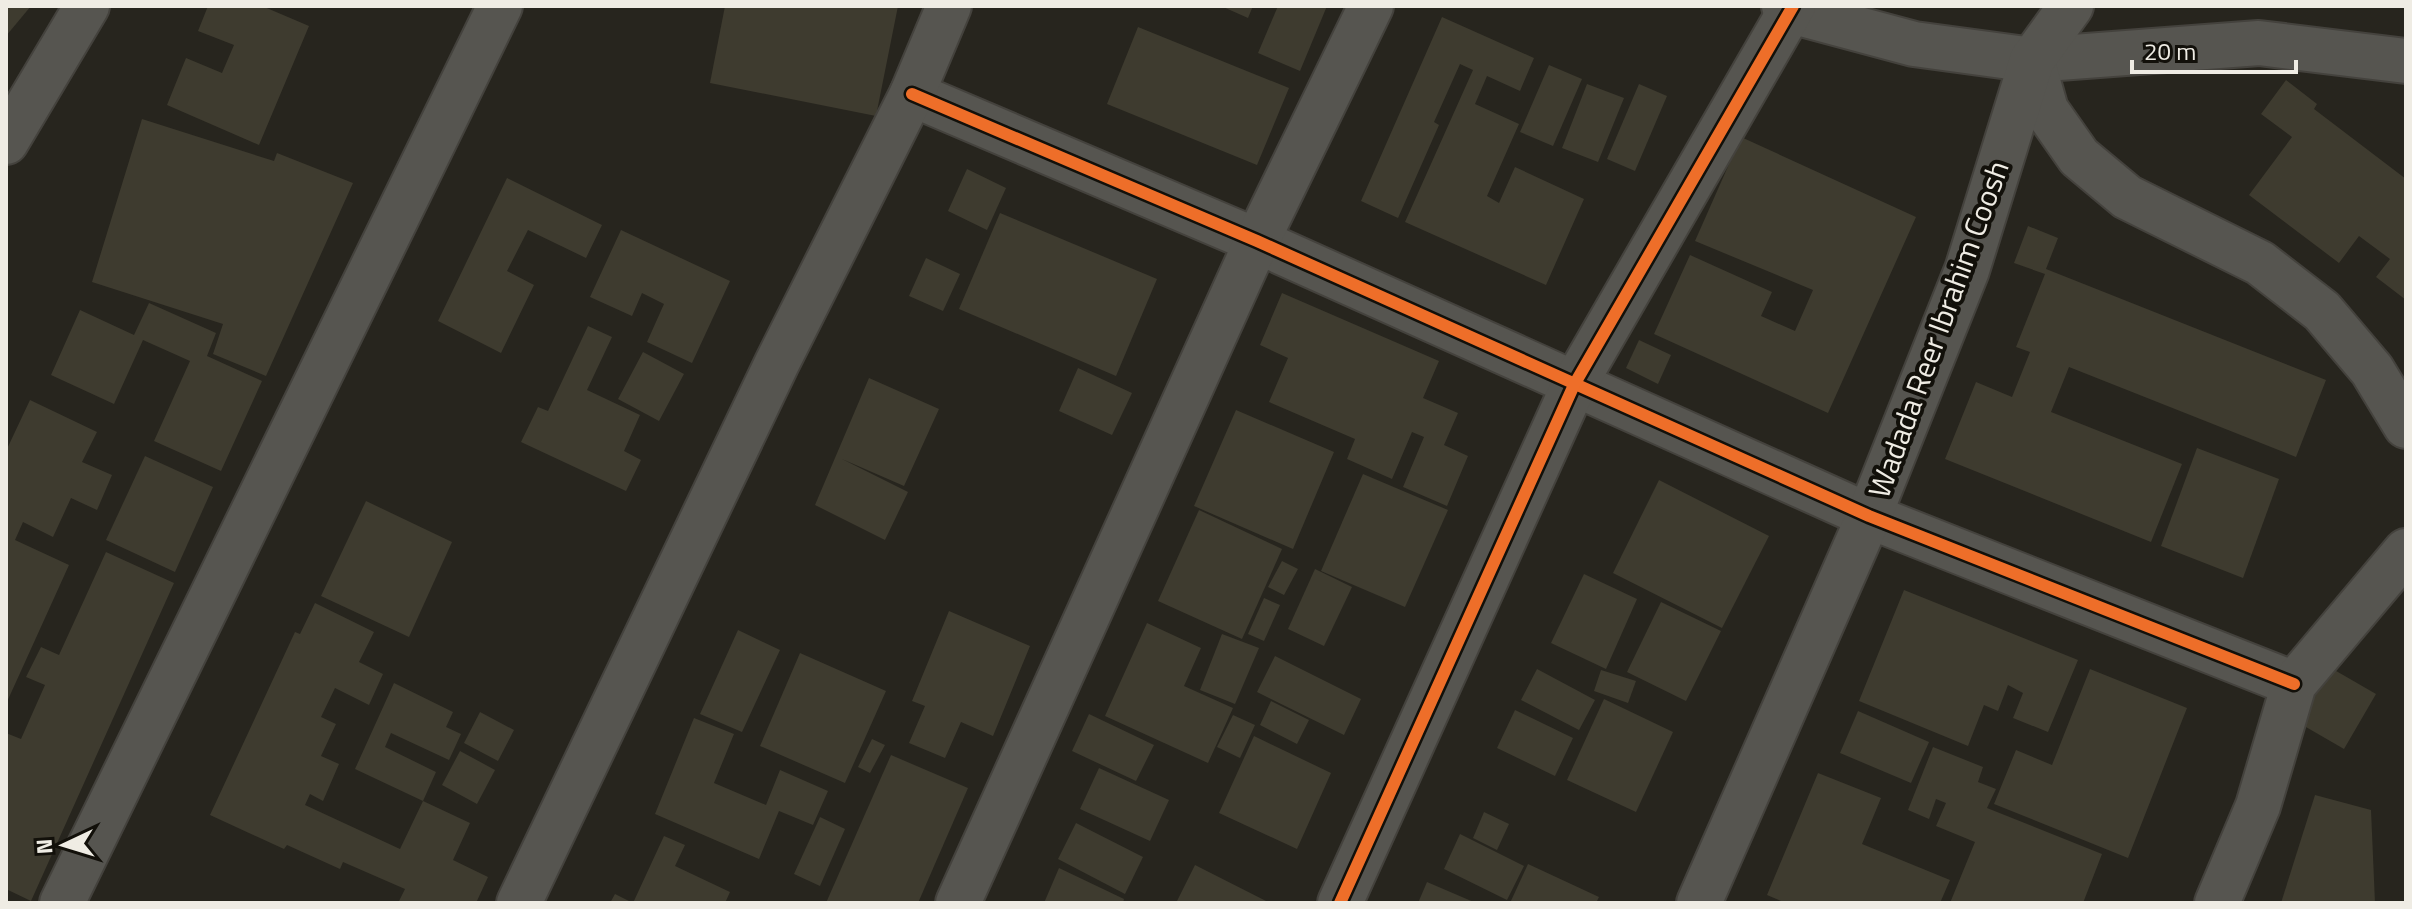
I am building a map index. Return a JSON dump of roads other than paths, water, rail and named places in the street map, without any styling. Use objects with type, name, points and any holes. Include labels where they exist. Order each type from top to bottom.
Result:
[{"type":"street","points":[[6,142],[87,6]]},
{"type":"street","points":[[62,903],[500,6]]},
{"type":"street","points":[[519,903],[777,363],[912,94],[949,6]]},
{"type":"street","points":[[958,903],[1257,241],[1371,6]]},
{"type":"street","name":"Wadada Reer Ibrahim Coosh","points":[[1699,903],[1869,516],[1967,270],[2032,60],[2071,6]]},
{"type":"street","points":[[1340,903],[1574,385],[1790,8],[1914,44],[2032,60],[2259,43],[2374,54],[2406,61]]},
{"type":"street","points":[[2032,60],[2046,110],[2079,157],[2127,197],[2260,263],[2322,311],[2372,370],[2406,426]]},
{"type":"street","points":[[912,94],[1257,241],[1869,516],[2294,684]]},
{"type":"street","points":[[2217,903],[2258,806],[2294,684],[2406,551]]}]
